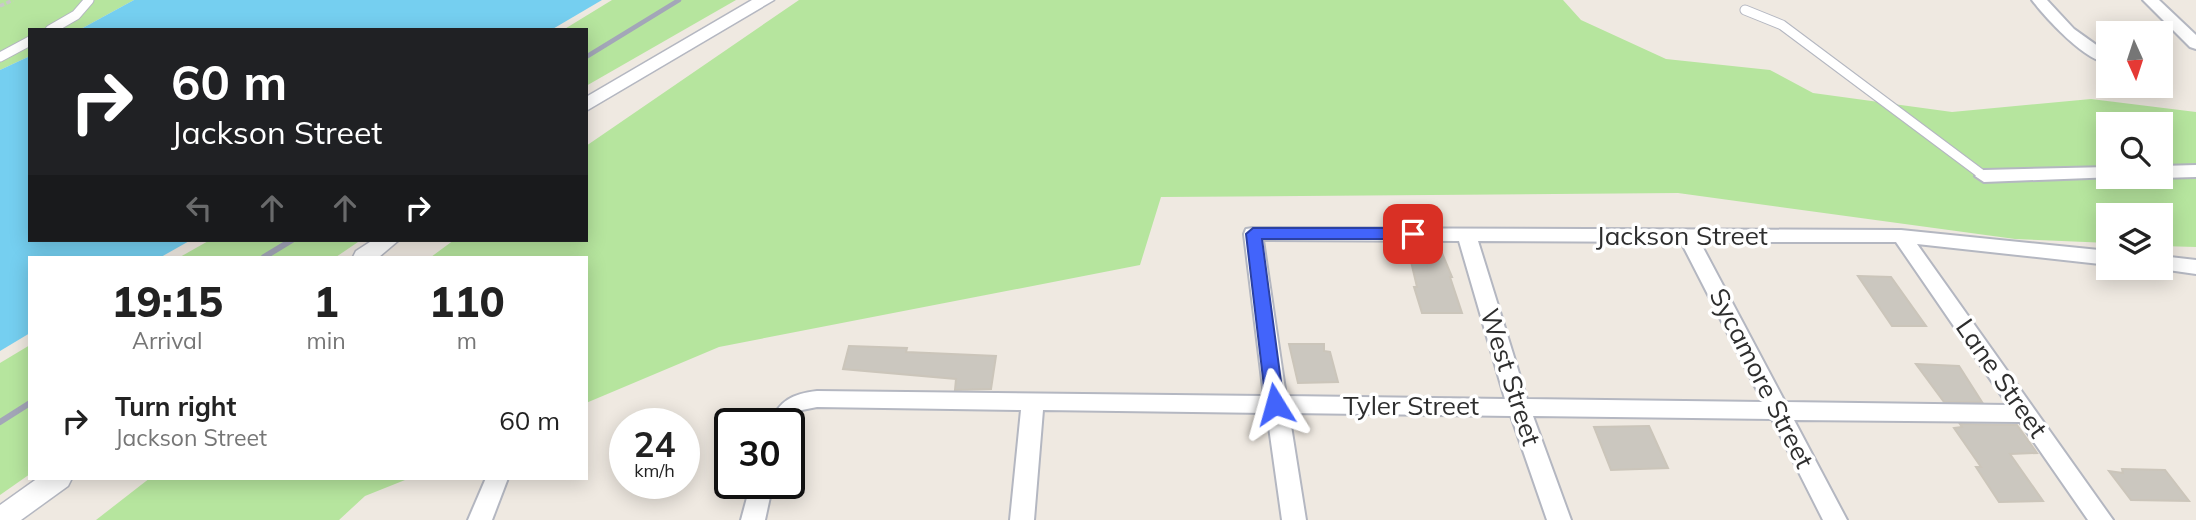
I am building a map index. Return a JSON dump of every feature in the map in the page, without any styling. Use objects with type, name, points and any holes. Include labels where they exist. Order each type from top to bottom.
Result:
[{"type":"street","points":[[588,104],[765,0]]},
{"type":"street","points":[[2039,0],[2069,32],[2096,52]]},
{"type":"street","points":[[2150,0],[2196,44]]},
{"type":"street","points":[[2173,172],[2196,172]]},
{"type":"street","points":[[1984,176],[2096,173]]},
{"type":"street","name":"Jackson Street","points":[[1275,404],[1253,234],[1901,236],[2096,257]]},
{"type":"street","name":"West Street","points":[[1466,234],[1518,406],[1559,520]]},
{"type":"street","name":"Sycamore Street","points":[[1688,236],[1835,520]]},
{"type":"street","name":"Lane Street","points":[[1901,236],[2101,520]]},
{"type":"street","points":[[365,256],[385,242]]},
{"type":"street","points":[[2173,264],[2196,267]]},
{"type":"street","name":"Tyler Street","points":[[788,408],[793,403],[817,399],[2028,414]]},
{"type":"street","points":[[1022,520],[1033,402]]},
{"type":"street","points":[[1275,404],[1294,520]]},
{"type":"street","points":[[0,520],[55,480]]},
{"type":"street","points":[[480,520],[495,480]]},
{"type":"street","points":[[753,520],[758,499]]},
{"type":"lane","points":[[53,28],[76,15],[89,0]]},
{"type":"lane","points":[[1745,10],[1782,25],[1984,176]]},
{"type":"lane","points":[[0,57],[28,42]]},
{"type":"path","points":[[0,6],[13,0]]},
{"type":"green space","points":[[0,0],[134,0],[83,28],[28,28],[28,57],[0,70]]},
{"type":"green space","points":[[612,0],[736,0],[588,85],[588,28],[566,28]]},
{"type":"green space","points":[[799,0],[1563,0],[1581,20],[1666,59],[1770,70],[1813,93],[1952,112],[2091,99],[2196,112],[2196,247],[2173,246],[2173,203],[2096,203],[2096,242],[2015,239],[1678,193],[1161,197],[1140,265],[719,347],[588,402],[588,256],[432,256],[451,242],[588,242],[588,145]]},
{"type":"green space","points":[[206,242],[358,242],[337,256],[182,256]]},
{"type":"green space","points":[[28,346],[28,475],[0,495],[0,363]]},
{"type":"green space","points":[[147,480],[405,480],[365,496],[339,520],[96,520]]},
{"type":"water","points":[[134,0],[602,0],[554,28],[83,28]]},
{"type":"water","points":[[28,57],[28,242],[187,242],[163,256],[28,256],[28,334],[0,351],[0,70]]},
{"type":"building","points":[[1409,253],[1442,253],[1462,313],[1422,313],[1414,287],[1417,287]]},
{"type":"building","points":[[1858,276],[1891,277],[1926,326],[1892,326]]},
{"type":"building","points":[[1289,344],[1324,344],[1324,351],[1330,352],[1338,382],[1298,383]]},
{"type":"building","points":[[849,346],[907,348],[906,352],[996,356],[991,389],[955,390],[956,379],[843,369]]},
{"type":"building","points":[[1916,364],[1959,366],[1982,402],[1944,402]]},
{"type":"building","points":[[1960,424],[2017,425],[2037,453],[2010,454],[2043,501],[1999,502],[1976,467],[1981,467],[1954,428],[1962,427]]},
{"type":"building","points":[[1649,426],[1668,468],[1611,470],[1594,427]]},
{"type":"building","points":[[2122,469],[2165,470],[2189,501],[2131,500],[2109,471],[2123,473]]},
{"type":"railway","points":[[588,56],[679,0]]},
{"type":"railway","points":[[266,256],[289,242]]},
{"type":"railway","points":[[0,422],[28,404]]},
{"type":"route","points":[[1275,404],[1253,234],[1413,234]]}]
